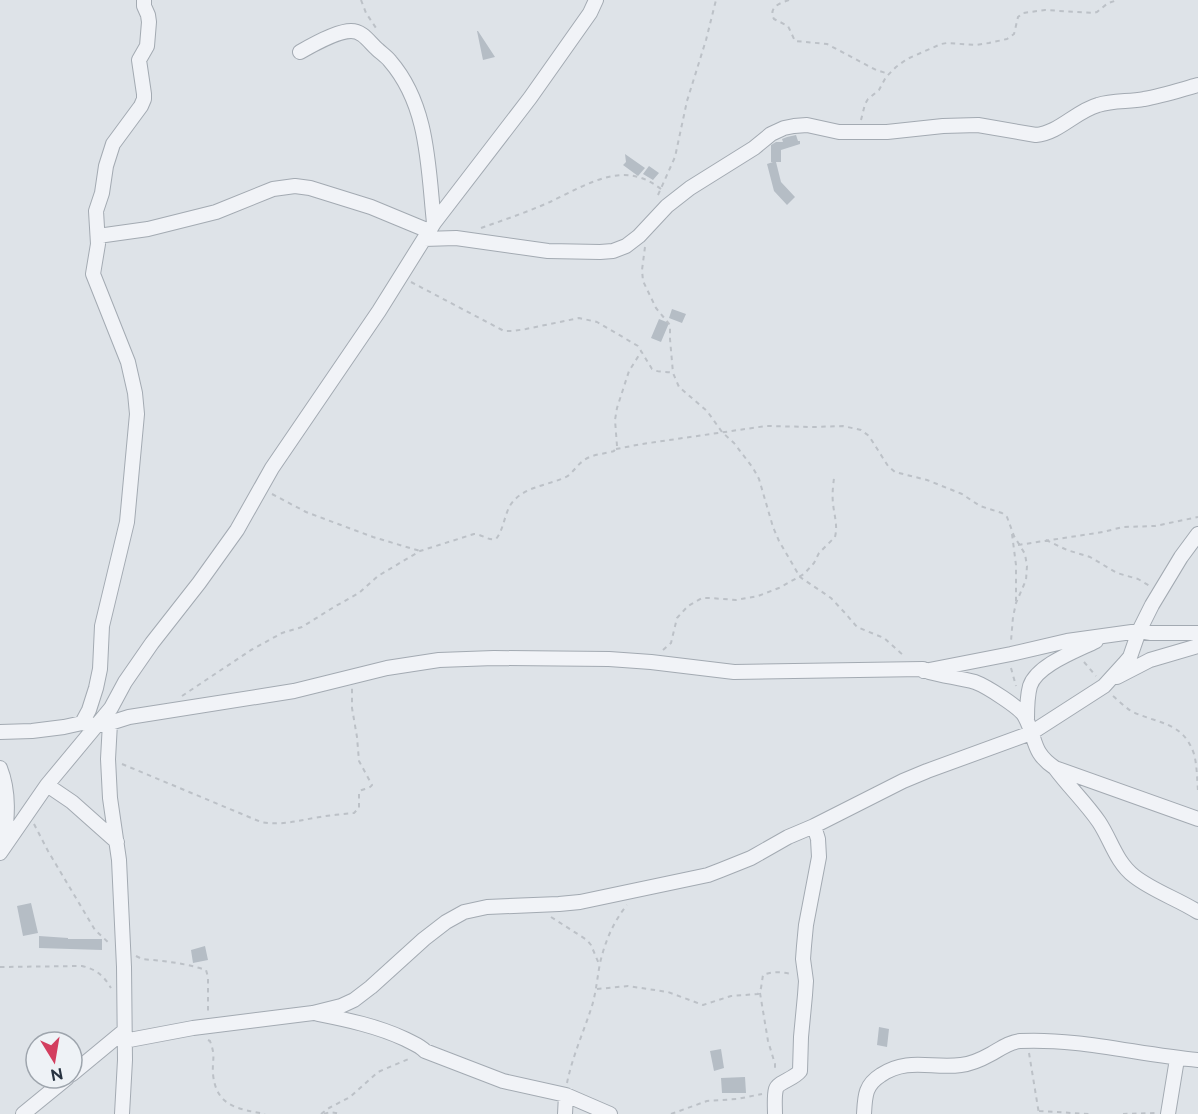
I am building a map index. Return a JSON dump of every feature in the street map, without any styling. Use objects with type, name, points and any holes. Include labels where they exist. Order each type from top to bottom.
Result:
[{"type":"street","points":[[82,723],[96,688],[100,669],[102,626],[127,522],[137,414],[128,362],[93,274],[98,236],[96,211],[113,144],[144,99],[139,60],[147,46],[149,22],[144,0]]},
{"type":"street","points":[[2,850],[47,785],[104,724],[125,682],[237,530],[272,468],[379,311],[429,231],[530,98],[593,6],[603,0]]},
{"type":"street","points":[[300,52],[320,41],[348,31],[355,31],[366,37],[392,63],[410,92],[426,142],[429,231]]},
{"type":"street","points":[[98,236],[148,229],[216,212],[273,189],[295,186],[310,188],[371,207],[429,231],[456,238],[537,250],[613,251],[626,246],[646,230],[667,206],[690,188],[754,148],[776,131],[807,125],[839,132],[896,132],[943,126],[978,125],[1036,135],[1044,134],[1083,111],[1098,105],[1146,99],[1198,85]]},
{"type":"street","points":[[1106,684],[1130,657],[1139,631],[1160,592],[1198,534]]},
{"type":"street","points":[[0,732],[53,728],[82,723],[104,724],[129,717],[294,691],[387,668],[439,660],[597,659],[651,662],[734,672],[919,670],[1011,654],[1067,641],[1139,631],[1198,633]]},
{"type":"street","points":[[1027,719],[1028,696],[1031,684],[1038,673],[1105,636]]},
{"type":"street","points":[[84,1065],[124,1036],[313,1013],[340,1006],[371,987],[424,939],[464,912],[487,907],[580,902],[708,875],[751,858],[788,837],[927,771],[1031,733],[1106,684],[1150,660],[1198,646]]},
{"type":"street","points":[[919,670],[977,683],[1022,711],[1039,753],[1045,762],[1055,768],[1198,819]]},
{"type":"street","points":[[104,724],[110,798],[119,860],[124,951],[125,1060],[122,1114]]},
{"type":"street","points":[[0,768],[6,794],[7,813],[2,850]]},
{"type":"street","points":[[1055,768],[1100,824],[1124,867],[1143,883],[1198,912]]},
{"type":"street","points":[[47,785],[72,802],[117,842]]},
{"type":"street","points":[[775,1114],[776,1092],[781,1084],[800,1071],[805,995],[804,946],[819,857],[818,839],[814,826]]},
{"type":"street","points":[[313,1013],[359,1022],[387,1031],[425,1051],[503,1081],[566,1095],[610,1114]]},
{"type":"street","points":[[864,1114],[865,1095],[868,1088],[873,1080],[886,1071],[906,1064],[966,1065],[1014,1042],[1048,1041],[1198,1060]]},
{"type":"street","points":[[1168,1113],[1177,1059]]},
{"type":"street","points":[[23,1114],[52,1090]]},
{"type":"street","points":[[565,1114],[566,1095]]},
{"type":"path","points":[[657,199],[675,157],[687,101],[716,0]]},
{"type":"path","points":[[789,0],[777,5],[772,10],[772,14],[774,19],[788,26],[795,41],[826,44],[876,70],[889,74]]},
{"type":"path","points":[[858,132],[866,101],[879,90],[889,74],[906,59],[947,43],[976,45],[1006,39],[1014,34],[1018,17],[1023,13],[1045,10],[1093,13],[1107,3],[1118,0]]},
{"type":"path","points":[[476,231],[601,179],[619,175],[634,176],[646,179],[661,189]]},
{"type":"path","points":[[646,230],[643,281],[656,308],[670,325],[674,373],[679,387],[707,411],[753,468],[759,479],[778,541],[801,577],[831,598],[857,627],[884,638],[919,670]]},
{"type":"path","points":[[400,277],[504,331],[579,318],[597,322],[634,343],[655,371],[674,373]]},
{"type":"path","points":[[616,449],[617,408],[629,371],[641,352]]},
{"type":"path","points":[[164,712],[182,695],[251,650],[282,633],[302,627],[359,593],[378,576],[420,551],[474,534],[480,534],[490,540],[496,539],[511,504],[519,496],[532,488],[568,476],[588,458],[616,449],[766,426],[855,428],[869,436],[888,466],[895,472],[927,480],[962,495],[980,506],[1002,513],[1025,554],[1027,566],[1026,580],[1016,603]]},
{"type":"path","points":[[651,662],[671,643],[676,618],[688,606],[702,598],[736,600],[758,596],[801,577],[810,569],[819,553],[836,534],[833,504],[834,478]]},
{"type":"path","points":[[261,488],[306,512],[373,537],[420,551]]},
{"type":"path","points":[[1018,544],[1123,527],[1155,526],[1198,517]]},
{"type":"path","points":[[1012,531],[1017,583],[1011,654],[1012,674],[1017,688]]},
{"type":"path","points":[[1046,540],[1089,557],[1117,573],[1138,579],[1160,592]]},
{"type":"path","points":[[1075,651],[1129,710],[1172,726],[1181,732],[1188,740],[1194,754],[1198,791]]},
{"type":"path","points":[[108,759],[261,822],[288,823],[354,813],[359,808],[360,790],[372,785],[359,761],[352,708],[353,677]]},
{"type":"path","points":[[28,812],[48,851],[95,930],[106,941],[142,958],[177,962],[206,970],[208,1026]]},
{"type":"path","points":[[566,1095],[567,1082],[597,989],[600,965],[610,933],[627,904]]},
{"type":"path","points":[[534,905],[587,940],[600,965]]},
{"type":"path","points":[[0,967],[89,968],[97,971],[104,978],[114,995]]},
{"type":"path","points":[[671,1114],[707,1101],[737,1099],[776,1092],[775,1064],[768,1041],[760,993],[762,978],[767,973],[779,972],[805,976]]},
{"type":"path","points":[[597,989],[627,986],[668,992],[703,1005],[732,996],[760,993]]},
{"type":"path","points":[[193,1028],[210,1041],[215,1056],[213,1075],[218,1091],[226,1103],[265,1114]]},
{"type":"path","points":[[1027,1042],[1039,1113],[1089,1114]]},
{"type":"path","points":[[322,1114],[350,1096],[383,1069],[423,1054],[437,1054]]},
{"type":"path","points":[[322,1114],[330,1112],[341,1114]]},
{"type":"path","points":[[1123,1114],[1168,1113]]},
{"type":"building","points":[[478,31],[495,57],[483,60]]},
{"type":"building","points":[[796,135],[800,144],[781,150],[781,162],[776,162],[781,182],[795,197],[787,205],[774,191],[767,164],[773,162],[771,162],[771,145]]},
{"type":"building","points":[[625,154],[645,168],[638,176],[623,165],[626,162]]},
{"type":"building","points":[[649,166],[659,173],[653,180],[643,174]]},
{"type":"building","points":[[672,309],[686,314],[682,323],[669,318]]},
{"type":"building","points":[[659,319],[669,323],[661,342],[651,338]]},
{"type":"building","points":[[31,903],[38,933],[23,936],[17,906]]},
{"type":"building","points":[[39,936],[102,939],[102,950],[39,948]]},
{"type":"building","points":[[205,946],[208,960],[193,963],[191,950]]},
{"type":"building","points":[[879,1027],[889,1029],[887,1047],[877,1045]]},
{"type":"building","points":[[721,1049],[724,1068],[714,1071],[710,1051]]},
{"type":"building","points":[[745,1077],[746,1093],[722,1093],[721,1078]]}]
